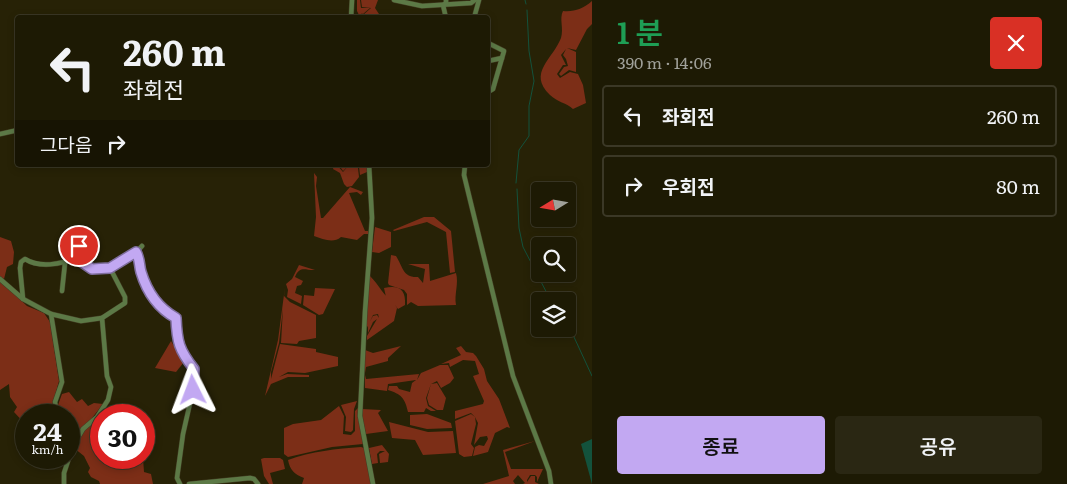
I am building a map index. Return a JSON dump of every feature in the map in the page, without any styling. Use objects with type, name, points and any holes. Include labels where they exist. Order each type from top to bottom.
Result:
[{"type":"street","points":[[350,15],[352,0]]},
{"type":"street","points":[[396,0],[422,6],[443,6],[471,3],[477,0]]},
{"type":"street","points":[[445,15],[443,6],[446,0]]},
{"type":"street","points":[[474,15],[477,0]]},
{"type":"street","points":[[490,44],[504,51],[493,89],[490,91]]},
{"type":"street","points":[[490,61],[502,58]]},
{"type":"street","points":[[0,134],[15,131]]},
{"type":"street","points":[[369,167],[372,218],[360,416],[373,484]]},
{"type":"street","points":[[465,167],[464,175],[512,376],[543,456],[551,484]]},
{"type":"street","points":[[76,258],[81,235],[88,232]]},
{"type":"street","points":[[76,258],[92,269],[110,268],[136,252],[142,246]]},
{"type":"street","points":[[136,252],[143,277],[155,302],[165,312],[176,318],[178,342],[183,355],[194,369],[193,390],[183,434],[177,478],[180,484]]},
{"type":"street","points":[[22,299],[21,262],[25,259],[37,265],[65,263],[76,258]]},
{"type":"street","points":[[62,291],[65,263]]},
{"type":"street","points":[[0,279],[22,299],[51,314],[81,321],[102,318],[125,303],[125,297],[110,268]]},
{"type":"street","points":[[51,314],[62,382],[55,404]]},
{"type":"street","points":[[80,435],[97,417],[108,400],[111,387],[107,376],[102,318]]},
{"type":"street","points":[[64,484],[65,469]]},
{"type":"street","points":[[189,484],[250,478],[254,479],[258,484]]},
{"type":"shaded area","points":[[357,0],[360,0],[361,8],[370,8],[363,14],[361,13],[363,15],[359,15]]},
{"type":"shaded area","points":[[361,0],[378,0],[375,8],[380,15],[363,15],[371,8],[362,7]]},
{"type":"shaded area","points":[[592,1],[592,24],[587,29],[576,50],[567,48],[576,52],[576,72],[569,70],[561,76],[559,74],[564,67],[568,66],[563,55],[566,49],[561,55],[566,65],[563,65],[557,74],[560,78],[570,72],[578,74],[583,85],[586,103],[573,109],[550,95],[541,80],[541,73],[561,38],[561,17],[563,11],[578,9]]},
{"type":"shaded area","points":[[334,167],[339,167],[343,172],[347,167],[358,168],[359,177],[352,186],[347,187],[340,173],[333,169]]},
{"type":"shaded area","points":[[359,167],[367,167],[367,172],[360,175]]},
{"type":"shaded area","points":[[314,173],[317,177],[316,186],[321,218],[350,187],[363,192],[361,195],[357,192],[349,193],[368,234],[364,234],[357,240],[341,237],[335,240],[328,240],[314,236],[316,217]]},
{"type":"shaded area","points":[[424,217],[434,217],[451,231],[455,272],[450,273],[446,232],[427,222],[393,230]]},
{"type":"shaded area","points":[[375,227],[391,232],[391,247],[379,253],[372,252]]},
{"type":"shaded area","points":[[0,237],[11,241],[14,252],[13,264],[7,267],[4,279],[0,277]]},
{"type":"shaded area","points":[[391,255],[396,256],[406,274],[418,277],[423,283],[425,269],[408,264],[429,264],[430,281],[456,273],[456,305],[418,306],[411,302],[407,305],[407,294],[404,290],[388,283]]},
{"type":"shaded area","points":[[299,265],[315,270],[301,270],[295,277],[303,281],[301,285],[297,286],[295,293],[302,296],[301,304],[287,297],[288,290],[286,284],[292,279]]},
{"type":"shaded area","points":[[370,276],[386,296],[384,288],[394,287],[400,289],[404,295],[405,305],[398,309],[395,305],[397,308],[394,321],[367,340],[367,336],[377,319],[373,322],[368,333],[368,326],[365,332]]},
{"type":"shaded area","points":[[0,280],[27,306],[44,313],[50,322],[59,381],[53,404],[15,404],[10,397],[9,384],[0,390]]},
{"type":"shaded area","points":[[285,287],[284,296],[290,302],[316,315],[316,338],[299,341],[297,344],[281,343],[283,308],[279,343],[271,372],[271,379],[280,344],[316,349],[316,352],[338,357],[338,366],[305,373],[288,372],[279,377],[287,374],[309,375],[309,377],[288,377],[271,384],[265,396],[278,340]]},
{"type":"shaded area","points":[[315,288],[335,289],[323,314],[319,315],[303,305],[304,295],[314,296]]},
{"type":"shaded area","points":[[171,341],[184,362],[176,372],[155,368]]},
{"type":"shaded area","points":[[401,346],[388,358],[388,361],[366,367],[365,373],[365,350],[373,353]]},
{"type":"shaded area","points":[[461,346],[466,352],[473,353],[476,356],[484,369],[487,381],[499,399],[510,428],[507,427],[495,433],[488,452],[473,456],[475,447],[479,445],[484,446],[488,439],[487,436],[480,437],[474,445],[478,423],[475,417],[471,413],[455,419],[455,411],[483,404],[484,401],[473,376],[479,374],[475,361],[463,360],[450,367],[449,363],[441,364],[461,355],[456,348]]},
{"type":"shaded area","points":[[440,365],[448,365],[454,378],[450,383],[441,388],[437,381],[431,384],[426,398],[428,406],[436,411],[426,408],[424,412],[408,412],[402,397],[388,390],[389,386],[397,386],[399,389],[410,392],[412,383],[416,380],[388,384],[387,391],[365,388],[365,375],[366,379],[419,374],[417,380],[421,373]]},
{"type":"shaded area","points":[[437,383],[446,398],[443,410],[437,410],[429,405],[427,398],[431,384]]},
{"type":"shaded area","points":[[69,392],[77,402],[82,399],[88,406],[90,405],[90,468],[84,456],[80,453],[80,404],[58,404],[62,394]]},
{"type":"shaded area","points":[[357,401],[354,409],[353,430],[351,432],[345,431],[346,417],[341,405]]},
{"type":"shaded area","points":[[339,406],[344,416],[343,434],[351,435],[355,431],[355,411],[358,408],[363,444],[332,447],[288,457],[284,454],[284,428],[293,424],[321,420]]},
{"type":"shaded area","points":[[362,409],[381,410],[378,413],[388,431],[366,434]]},
{"type":"shaded area","points":[[427,414],[451,423],[452,428],[427,429],[410,425],[410,415]]},
{"type":"shaded area","points":[[471,414],[475,417],[476,424],[471,444],[474,448],[472,456],[464,457],[459,454],[455,421]]},
{"type":"shaded area","points":[[389,422],[428,432],[453,431],[456,453],[423,455],[415,440],[392,438]]},
{"type":"shaded area","points":[[592,439],[592,484],[581,444]]},
{"type":"shaded area","points":[[535,441],[505,452],[511,469],[543,469],[537,482],[535,475],[530,475],[527,480],[527,482],[531,476],[535,476],[535,482],[539,484],[523,484],[525,483],[518,475],[513,481],[515,484],[483,484],[509,476],[503,450]]},
{"type":"shaded area","points":[[382,445],[389,454],[388,462],[380,463],[379,454],[385,451],[380,451],[377,454],[378,463],[372,464],[369,448]]},
{"type":"shaded area","points":[[364,448],[371,484],[302,484],[304,478],[293,471],[288,460],[315,452]]},
{"type":"shaded area","points":[[280,458],[283,460],[285,469],[270,473],[273,484],[269,484],[264,476],[261,459]]},
{"type":"shaded area","points":[[90,468],[144,469],[144,472],[151,474],[153,484],[100,484],[88,472]]},
{"type":"waterway","points":[[525,0],[526,4]]},
{"type":"waterway","points":[[516,183],[519,150],[529,136],[529,106],[534,81],[529,51],[527,10]]},
{"type":"waterway","points":[[517,189],[519,228],[523,247],[546,292]]},
{"type":"waterway","points":[[574,337],[592,376]]},
{"type":"route","points":[[79,246],[76,258],[92,269],[110,268],[136,252],[140,260],[143,277],[155,302],[165,312],[176,318],[178,342],[183,355],[194,369],[193,390]]}]
